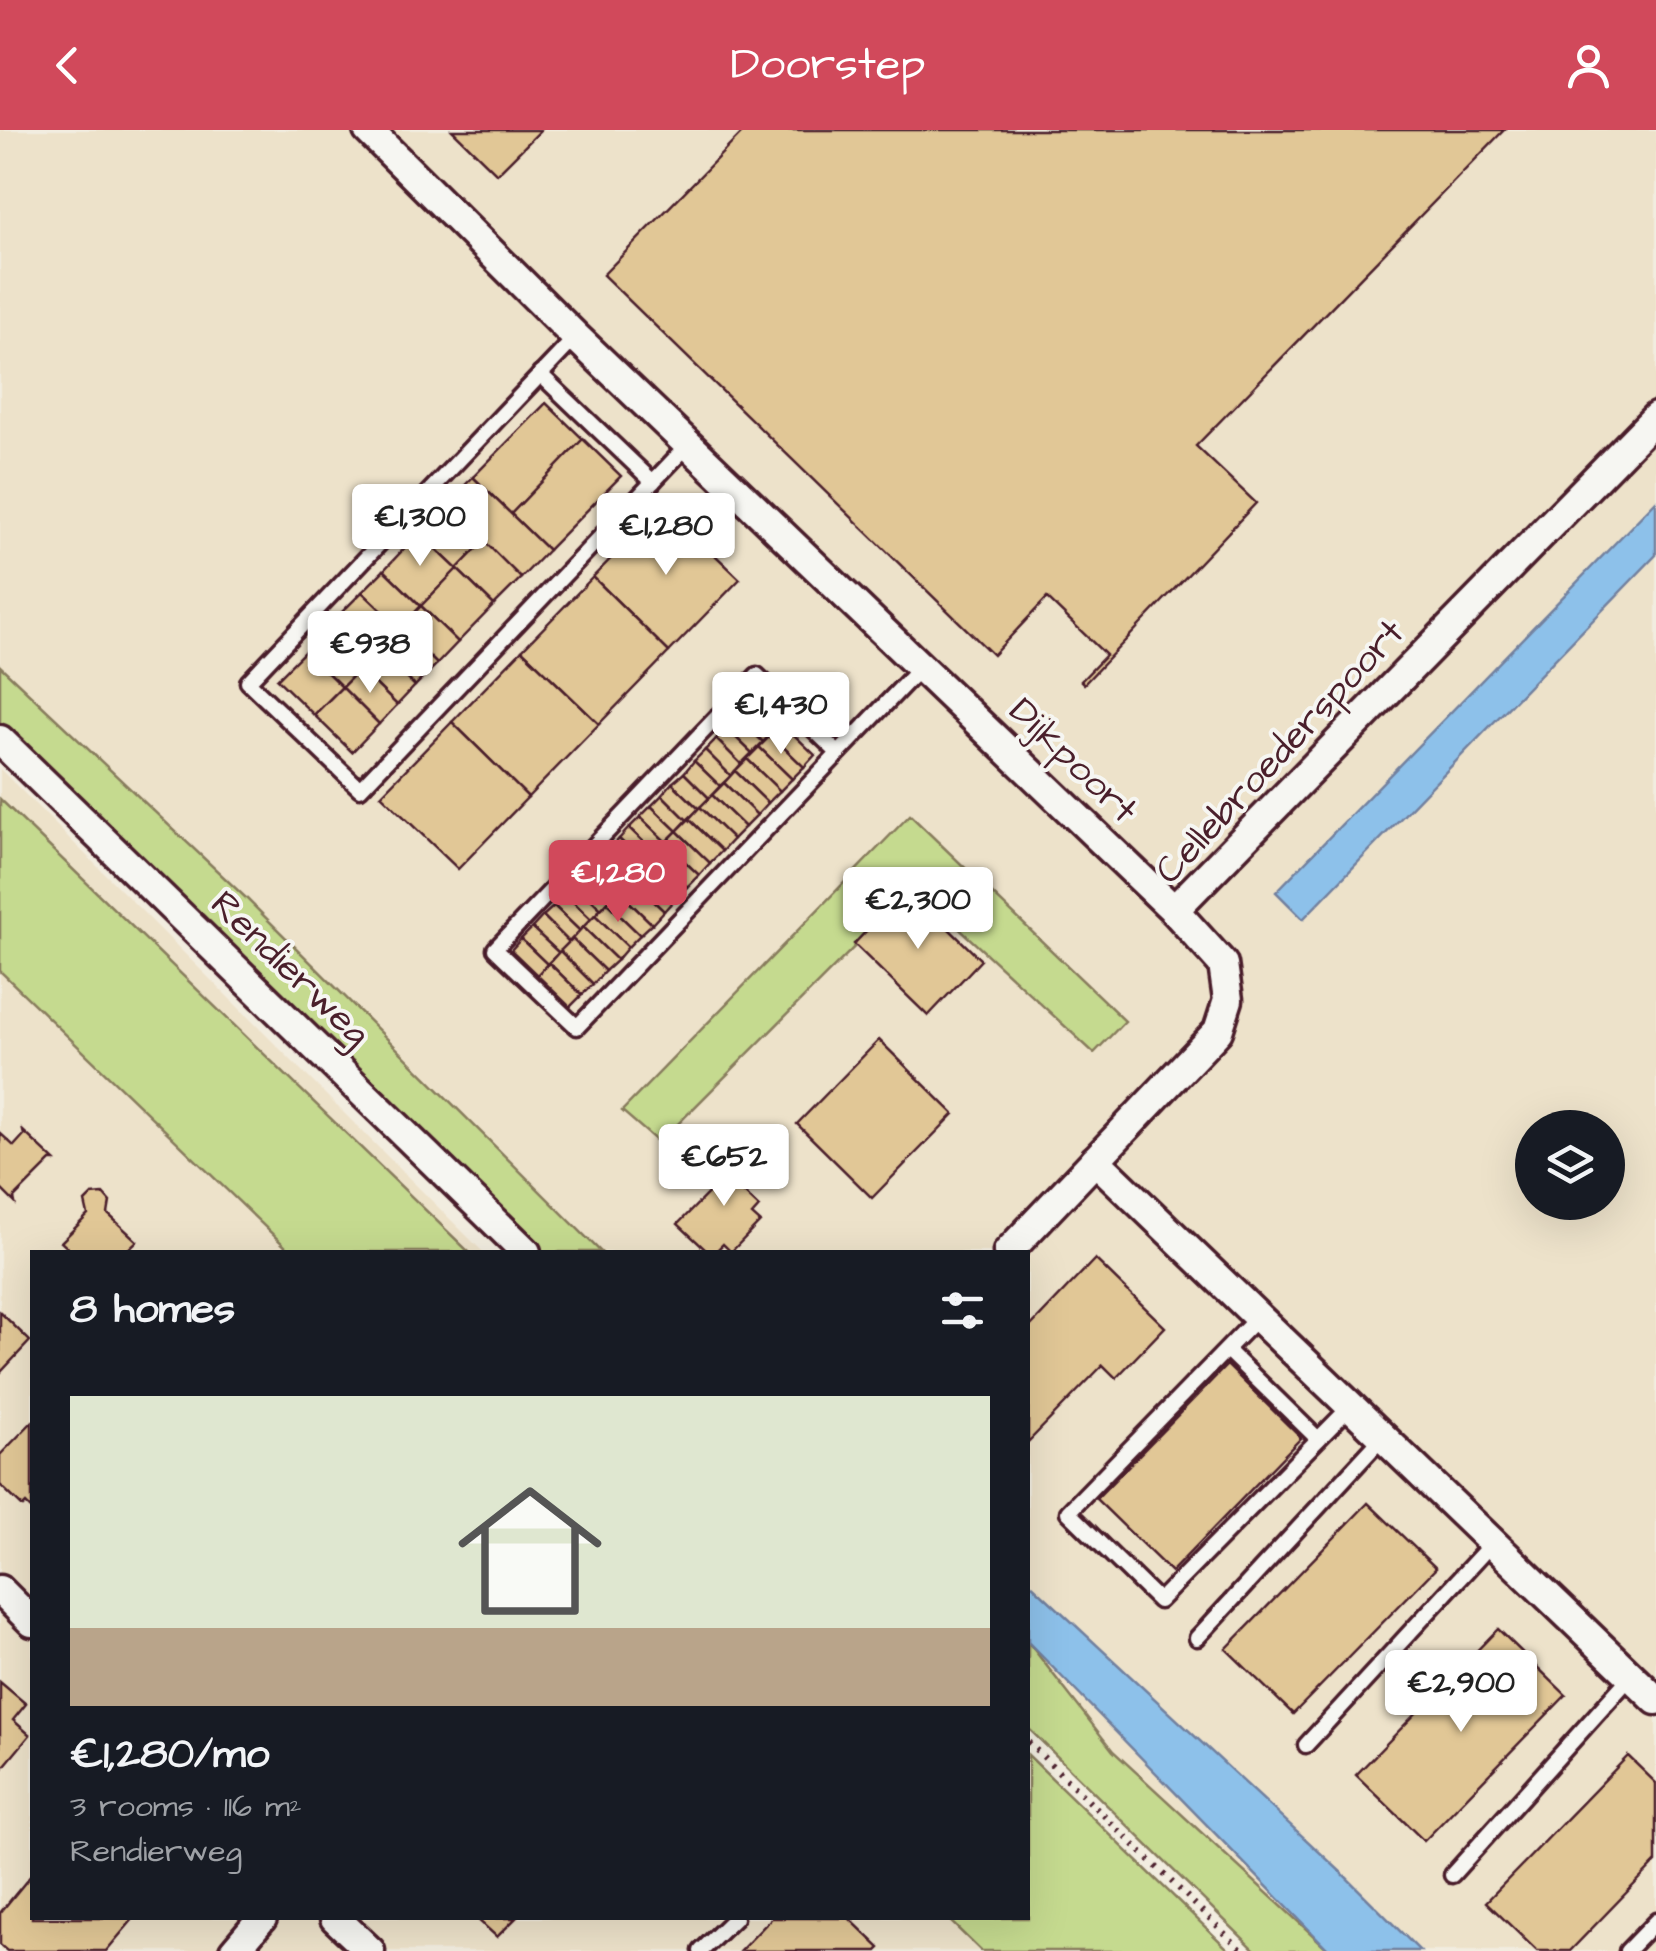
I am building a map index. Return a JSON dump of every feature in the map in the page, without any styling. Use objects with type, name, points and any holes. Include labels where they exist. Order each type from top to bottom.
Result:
[{"type":"street","name":"Dijkpoort","points":[[368,130],[576,336],[1174,910]]},
{"type":"street","name":"Cellebroederspoort","points":[[1010,1250],[1218,1031],[1228,1000],[1223,964],[1174,910],[1656,417]]},
{"type":"street","name":"Rendierweg","points":[[0,740],[524,1250]]},
{"type":"street","points":[[1095,1160],[1656,1700]]},
{"type":"street","points":[[0,1590],[30,1620]]},
{"type":"street","points":[[234,1951],[260,1920]]},
{"type":"street","points":[[337,1920],[370,1951]]},
{"type":"lane","points":[[576,336],[248,682],[360,789],[688,444]]},
{"type":"lane","points":[[540,374],[653,482]]},
{"type":"lane","points":[[838,753],[757,675],[495,949],[577,1027],[920,667]]},
{"type":"lane","points":[[1258,1318],[1068,1512],[1160,1602],[1350,1406]]},
{"type":"lane","points":[[1226,1350],[1318,1440]]},
{"type":"lane","points":[[1197,1638],[1383,1438]]},
{"type":"lane","points":[[1306,1745],[1492,1542]]},
{"type":"lane","points":[[1452,1875],[1632,1676]]},
{"type":"lane","points":[[701,1951],[734,1920]]},
{"type":"lane","points":[[1627,1951],[1656,1922]]},
{"type":"path","points":[[1030,1744],[1242,1951]]},
{"type":"shaded area","points":[[0,130],[1656,130],[1656,1951],[1311,1951],[1030,1678],[1030,1250],[589,1250],[0,679]]},
{"type":"shaded area","points":[[0,769],[481,1250],[30,1250],[30,1920],[1030,1918],[1181,1951],[0,1951]]},
{"type":"green space","points":[[0,666],[246,898],[599,1250],[538,1250],[0,727]]},
{"type":"green space","points":[[0,799],[467,1250],[289,1250],[0,971]]},
{"type":"green space","points":[[910,815],[1125,1021],[1094,1053],[914,887],[659,1143],[622,1111]]},
{"type":"green space","points":[[1030,1645],[1113,1751],[1330,1951],[1256,1951],[1030,1730]]},
{"type":"green space","points":[[1030,1757],[1230,1951],[981,1951],[949,1920],[1030,1920]]},
{"type":"water","points":[[1656,501],[1656,555],[1303,919],[1276,892]]},
{"type":"water","points":[[1030,1583],[1343,1874],[1420,1951],[1330,1951],[1030,1644]]},
{"type":"building","points":[[452,130],[541,130],[497,174]]},
{"type":"building","points":[[745,130],[1504,130],[1196,446],[1256,503],[1084,684],[1081,681],[1106,655],[1047,598],[993,655],[603,275]]},
{"type":"building","points":[[546,403],[583,439],[511,514],[473,477]]},
{"type":"building","points":[[583,439],[621,476],[548,550],[511,514]]},
{"type":"building","points":[[473,477],[548,550],[521,578],[446,505]]},
{"type":"building","points":[[446,505],[484,541],[457,569],[419,533]]},
{"type":"building","points":[[663,505],[740,579],[669,652],[593,577]]},
{"type":"building","points":[[419,533],[457,569],[421,606],[384,570]]},
{"type":"building","points":[[484,541],[521,578],[494,605],[457,569]]},
{"type":"building","points":[[457,569],[494,605],[458,642],[421,606]]},
{"type":"building","points":[[384,570],[421,606],[400,628],[362,592]]},
{"type":"building","points":[[593,577],[669,652],[599,724],[522,650]]},
{"type":"building","points":[[362,592],[400,628],[378,650],[340,614]]},
{"type":"building","points":[[421,606],[458,642],[437,664],[400,628]]},
{"type":"building","points":[[340,614],[378,650],[360,669],[323,633]]},
{"type":"building","points":[[400,628],[437,664],[415,686],[378,650]]},
{"type":"building","points":[[323,633],[360,669],[342,687],[305,651]]},
{"type":"building","points":[[378,650],[415,686],[397,705],[360,669]]},
{"type":"building","points":[[522,650],[599,724],[528,797],[452,722]]},
{"type":"building","points":[[305,651],[342,687],[314,715],[277,679]]},
{"type":"building","points":[[360,669],[397,705],[379,724],[342,687]]},
{"type":"building","points":[[342,687],[379,724],[352,752],[314,715]]},
{"type":"building","points":[[759,695],[785,720],[774,731],[748,706]]},
{"type":"building","points":[[748,706],[774,731],[763,742],[737,717]]},
{"type":"building","points":[[737,717],[763,742],[752,753],[726,728]]},
{"type":"building","points":[[452,722],[528,797],[458,869],[381,795]]},
{"type":"building","points":[[782,723],[792,733],[781,745],[771,735]]},
{"type":"building","points":[[726,728],[752,753],[741,764],[716,739]]},
{"type":"building","points":[[792,733],[815,755],[804,767],[781,745]]},
{"type":"building","points":[[771,735],[804,767],[792,779],[759,747]]},
{"type":"building","points":[[716,739],[741,764],[731,776],[705,750]]},
{"type":"building","points":[[759,747],[792,779],[780,791],[747,759]]},
{"type":"building","points":[[705,750],[731,776],[720,786],[694,761]]},
{"type":"building","points":[[747,759],[780,791],[768,803],[735,771]]},
{"type":"building","points":[[694,761],[720,786],[709,798],[684,773]]},
{"type":"building","points":[[735,771],[768,803],[757,815],[724,783]]},
{"type":"building","points":[[684,773],[709,798],[699,809],[672,783]]},
{"type":"building","points":[[672,783],[699,809],[687,820],[662,795]]},
{"type":"building","points":[[724,783],[757,815],[745,827],[712,795]]},
{"type":"building","points":[[662,795],[687,820],[677,831],[651,806]]},
{"type":"building","points":[[712,795],[745,827],[733,839],[700,807]]},
{"type":"building","points":[[651,806],[677,831],[666,842],[640,817]]},
{"type":"building","points":[[700,807],[733,839],[722,851],[689,819]]},
{"type":"building","points":[[640,817],[666,842],[655,853],[629,828]]},
{"type":"building","points":[[689,819],[722,851],[710,863],[677,831]]},
{"type":"building","points":[[629,828],[655,853],[645,864],[619,839]]},
{"type":"building","points":[[677,831],[710,863],[699,875],[665,843]]},
{"type":"building","points":[[619,839],[645,864],[634,875],[608,850]]},
{"type":"building","points":[[665,843],[699,875],[687,887],[654,855]]},
{"type":"building","points":[[608,850],[634,875],[623,886],[597,861]]},
{"type":"building","points":[[654,855],[687,887],[675,899],[642,867]]},
{"type":"building","points":[[597,861],[623,886],[612,897],[586,872]]},
{"type":"building","points":[[642,867],[675,899],[664,911],[630,879]]},
{"type":"building","points":[[586,872],[612,897],[601,909],[575,883]]},
{"type":"building","points":[[630,879],[664,911],[652,924],[618,891]]},
{"type":"building","points":[[575,883],[601,909],[591,919],[565,894]]},
{"type":"building","points":[[907,888],[981,960],[928,1016],[854,944]]},
{"type":"building","points":[[618,891],[652,924],[640,935],[607,903]]},
{"type":"building","points":[[565,894],[591,919],[580,931],[554,906]]},
{"type":"building","points":[[607,903],[640,935],[628,947],[595,915]]},
{"type":"building","points":[[554,906],[580,931],[569,942],[543,916]]},
{"type":"building","points":[[595,915],[628,947],[617,960],[583,927]]},
{"type":"building","points":[[543,916],[569,942],[559,953],[532,928]]},
{"type":"building","points":[[583,927],[617,960],[605,971],[572,939]]},
{"type":"building","points":[[532,928],[559,953],[547,964],[521,939]]},
{"type":"building","points":[[521,939],[547,964],[537,975],[511,950]]},
{"type":"building","points":[[572,939],[605,971],[593,984],[560,951]]},
{"type":"building","points":[[560,951],[593,984],[582,995],[549,963]]},
{"type":"building","points":[[549,963],[582,995],[570,1007],[537,975]]},
{"type":"building","points":[[879,1040],[954,1114],[872,1198],[797,1124]]},
{"type":"building","points":[[23,1131],[55,1161],[14,1198],[15,1203],[0,1188],[0,1133],[14,1146]]},
{"type":"building","points":[[729,1149],[756,1176],[742,1191],[759,1207],[752,1215],[760,1222],[733,1250],[723,1244],[717,1250],[706,1250],[678,1224],[725,1176],[714,1164]]},
{"type":"building","points":[[103,1194],[110,1202],[108,1214],[137,1241],[127,1250],[70,1250],[61,1242],[88,1215],[85,1202],[92,1195]]},
{"type":"building","points":[[1095,1259],[1165,1327],[1116,1378],[1103,1365],[1030,1440],[1030,1327]]},
{"type":"building","points":[[0,1312],[30,1341],[0,1373]]},
{"type":"building","points":[[1227,1365],[1301,1438],[1171,1572],[1096,1499]]},
{"type":"building","points":[[30,1424],[30,1508],[26,1504],[23,1507],[0,1485],[0,1455]]},
{"type":"building","points":[[1368,1503],[1436,1568],[1293,1714],[1226,1649]]},
{"type":"building","points":[[1498,1629],[1566,1695],[1424,1841],[1356,1775]]},
{"type":"building","points":[[0,1682],[26,1704],[13,1720],[30,1735],[0,1771]]},
{"type":"building","points":[[1628,1756],[1656,1783],[1656,1862],[1570,1951],[1537,1951],[1486,1902]]},
{"type":"building","points":[[30,1876],[30,1920],[132,1920],[106,1951],[7,1951],[0,1945],[0,1913]]},
{"type":"building","points":[[478,1920],[514,1920],[497,1937]]},
{"type":"building","points":[[770,1920],[851,1920],[880,1948],[877,1951],[740,1951]]}]
